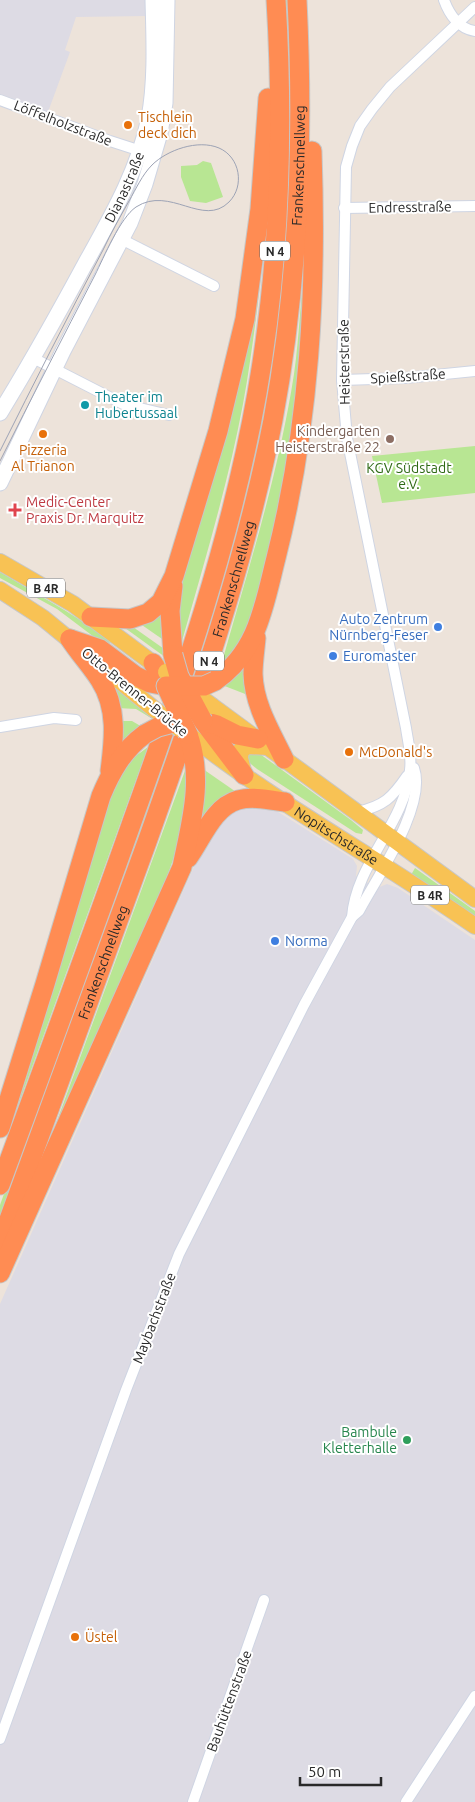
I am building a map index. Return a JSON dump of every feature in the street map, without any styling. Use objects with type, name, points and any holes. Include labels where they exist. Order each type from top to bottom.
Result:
[{"type":"highway","name":"Frankenschnellweg","points":[[0,1185],[160,744],[193,647],[221,552],[241,470],[262,359],[277,230],[280,107],[276,0]]},
{"type":"highway","name":"Frankenschnellweg","points":[[0,1244],[179,752],[229,598],[251,516],[274,412],[290,306],[300,171],[300,51],[297,0]]},
{"type":"highway","points":[[70,639],[100,649],[136,676],[150,683],[162,678],[185,687],[208,685],[221,676],[246,651],[256,630],[278,552],[292,489],[304,413],[311,348],[314,254],[311,128],[300,51]]},
{"type":"highway","points":[[182,867],[196,800],[196,728],[185,687],[179,676],[173,655],[170,611],[174,576],[218,431],[245,319],[260,209],[267,130],[268,86],[279,53]]},
{"type":"highway","points":[[91,617],[130,619],[148,613],[160,602],[174,576]]},
{"type":"highway","points":[[256,630],[253,673],[255,690],[262,713],[284,759]]},
{"type":"highway","points":[[70,639],[100,681],[110,703],[114,728],[109,778]]},
{"type":"highway","points":[[162,678],[196,728],[244,775]]},
{"type":"highway","points":[[0,1128],[43,993],[96,813],[109,778],[126,752],[145,734],[158,727],[196,728],[217,725],[237,735],[264,743]]},
{"type":"highway","points":[[0,1274],[182,867],[212,821],[236,800],[250,799],[285,802]]},
{"type":"main road","name":"Dianastraße","points":[[0,483],[80,317],[139,201],[147,153],[148,119],[152,97],[154,56],[153,0]]},
{"type":"main road","name":"Dianastraße","points":[[0,413],[33,358],[130,180],[160,133],[165,103],[167,0]]},
{"type":"main road","name":"B 4R","points":[[0,562],[46,587],[91,617],[116,636],[162,678]]},
{"type":"main road","name":"B 4R","points":[[3,594],[70,639]]},
{"type":"main road","points":[[100,649],[112,651],[116,644],[116,636]]},
{"type":"main road","name":"Otto-Brenner-Brücke","points":[[70,639],[154,708],[196,728]]},
{"type":"main road","points":[[244,775],[240,758],[241,750],[248,746],[264,743]]},
{"type":"main road","name":"Nopitschstraße","points":[[264,743],[475,899]]},
{"type":"main road","name":"Nopitschstraße","points":[[244,775],[475,926]]},
{"type":"street","points":[[444,0],[449,14],[458,23],[475,31]]},
{"type":"street","name":"Heisterstraße","points":[[379,862],[392,838],[406,794],[410,759],[404,719],[347,438],[342,380],[346,167],[360,126],[372,109],[390,87],[475,7]]},
{"type":"street","name":"Löffelholzstraße","points":[[0,100],[147,153]]},
{"type":"street","name":"Endresstraße","points":[[344,208],[475,206]]},
{"type":"street","name":"Dianastraße","points":[[121,239],[214,286]]},
{"type":"street","points":[[33,358],[123,404],[169,415]]},
{"type":"street","name":"Spießstraße","points":[[342,380],[405,378],[475,371]]},
{"type":"street","points":[[0,727],[54,718],[76,720]]},
{"type":"street","name":"Heisterstraße","points":[[392,838],[406,824],[413,801],[416,774],[410,759]]},
{"type":"street","points":[[357,812],[372,809],[389,800],[410,771]]},
{"type":"street","name":"Maybachstraße","points":[[0,1739],[126,1390],[179,1254],[304,1005],[352,917],[352,905],[379,862]]},
{"type":"street","name":"Bauhüttenstraße","points":[[193,1802],[264,1600]]},
{"type":"street","points":[[406,1802],[475,1696]]},
{"type":"shaded area","points":[[0,0],[146,0],[147,16],[76,17],[65,50],[70,52],[48,112],[0,94]]},
{"type":"shaded area","points":[[248,805],[275,810],[353,859],[357,866],[356,876],[377,888],[387,884],[398,888],[475,940],[475,1802],[0,1802],[0,1304],[197,860],[225,815]]},
{"type":"green space","points":[[283,0],[290,0],[293,51],[289,254],[264,433],[242,522],[200,669],[193,666],[256,432]]},
{"type":"green space","points":[[203,161],[211,163],[223,197],[206,203],[190,201],[181,177],[181,166],[197,165]]},
{"type":"green space","points":[[312,231],[290,474],[250,627],[230,655],[222,662],[272,483],[288,411],[294,374],[305,266]]},
{"type":"green space","points":[[265,238],[253,342],[237,434],[215,523],[182,641],[179,615],[184,573]]},
{"type":"green space","name":"KGV Südstadt e.V.","points":[[475,446],[475,493],[382,503],[372,456]]},
{"type":"green space","points":[[0,572],[109,639],[110,644],[106,646],[57,609],[0,578]]},
{"type":"green space","points":[[162,611],[165,641],[139,623]]},
{"type":"green space","points":[[133,627],[167,651],[165,657],[125,628]]},
{"type":"green space","points":[[251,654],[253,697],[222,685]]},
{"type":"green space","points":[[112,681],[153,714],[151,718],[136,709],[117,708]]},
{"type":"green space","points":[[120,721],[132,721],[144,728],[121,749]]},
{"type":"green space","points":[[167,745],[174,748],[0,1227],[0,1205]]},
{"type":"green space","points":[[148,747],[14,1117],[12,1116],[110,792],[131,756],[133,758]]},
{"type":"green space","points":[[245,753],[260,754],[351,820],[363,830],[362,834],[356,833],[257,769],[246,760]]},
{"type":"green space","points":[[186,768],[188,791],[185,818],[167,877],[54,1129]]},
{"type":"green space","points":[[203,769],[239,794],[204,821],[201,819]]},
{"type":"green space","points":[[415,868],[475,911],[475,918],[411,875]]},
{"type":"tram line","points":[[0,451],[112,231],[145,173],[152,165],[166,155],[193,145],[211,146],[226,152],[236,165],[238,180],[234,195],[229,202],[219,209],[208,211],[161,201],[149,202],[136,207],[124,220],[113,238],[0,461]]},
{"type":"place","name":"Tischlein deck dich","points":[[128,125]]},
{"type":"place","name":"Theater im Hubertussaal","points":[[85,405]]},
{"type":"place","name":"Pizzeria Al Trianon","points":[[43,434]]},
{"type":"place","name":"Kindergarten Heisterstraße 22","points":[[390,439]]},
{"type":"place","name":"Medic-Center Praxis Dr. Marquitz","points":[[15,510]]},
{"type":"place","name":"Auto Zentrum Nürnberg-Feser","points":[[438,627]]},
{"type":"place","name":"Euromaster","points":[[333,656]]},
{"type":"place","name":"McDonald's","points":[[349,752]]},
{"type":"place","name":"Norma","points":[[275,941]]},
{"type":"place","name":"Bambule Kletterhalle","points":[[407,1440]]},
{"type":"place","name":"Üstel","points":[[75,1637]]}]
